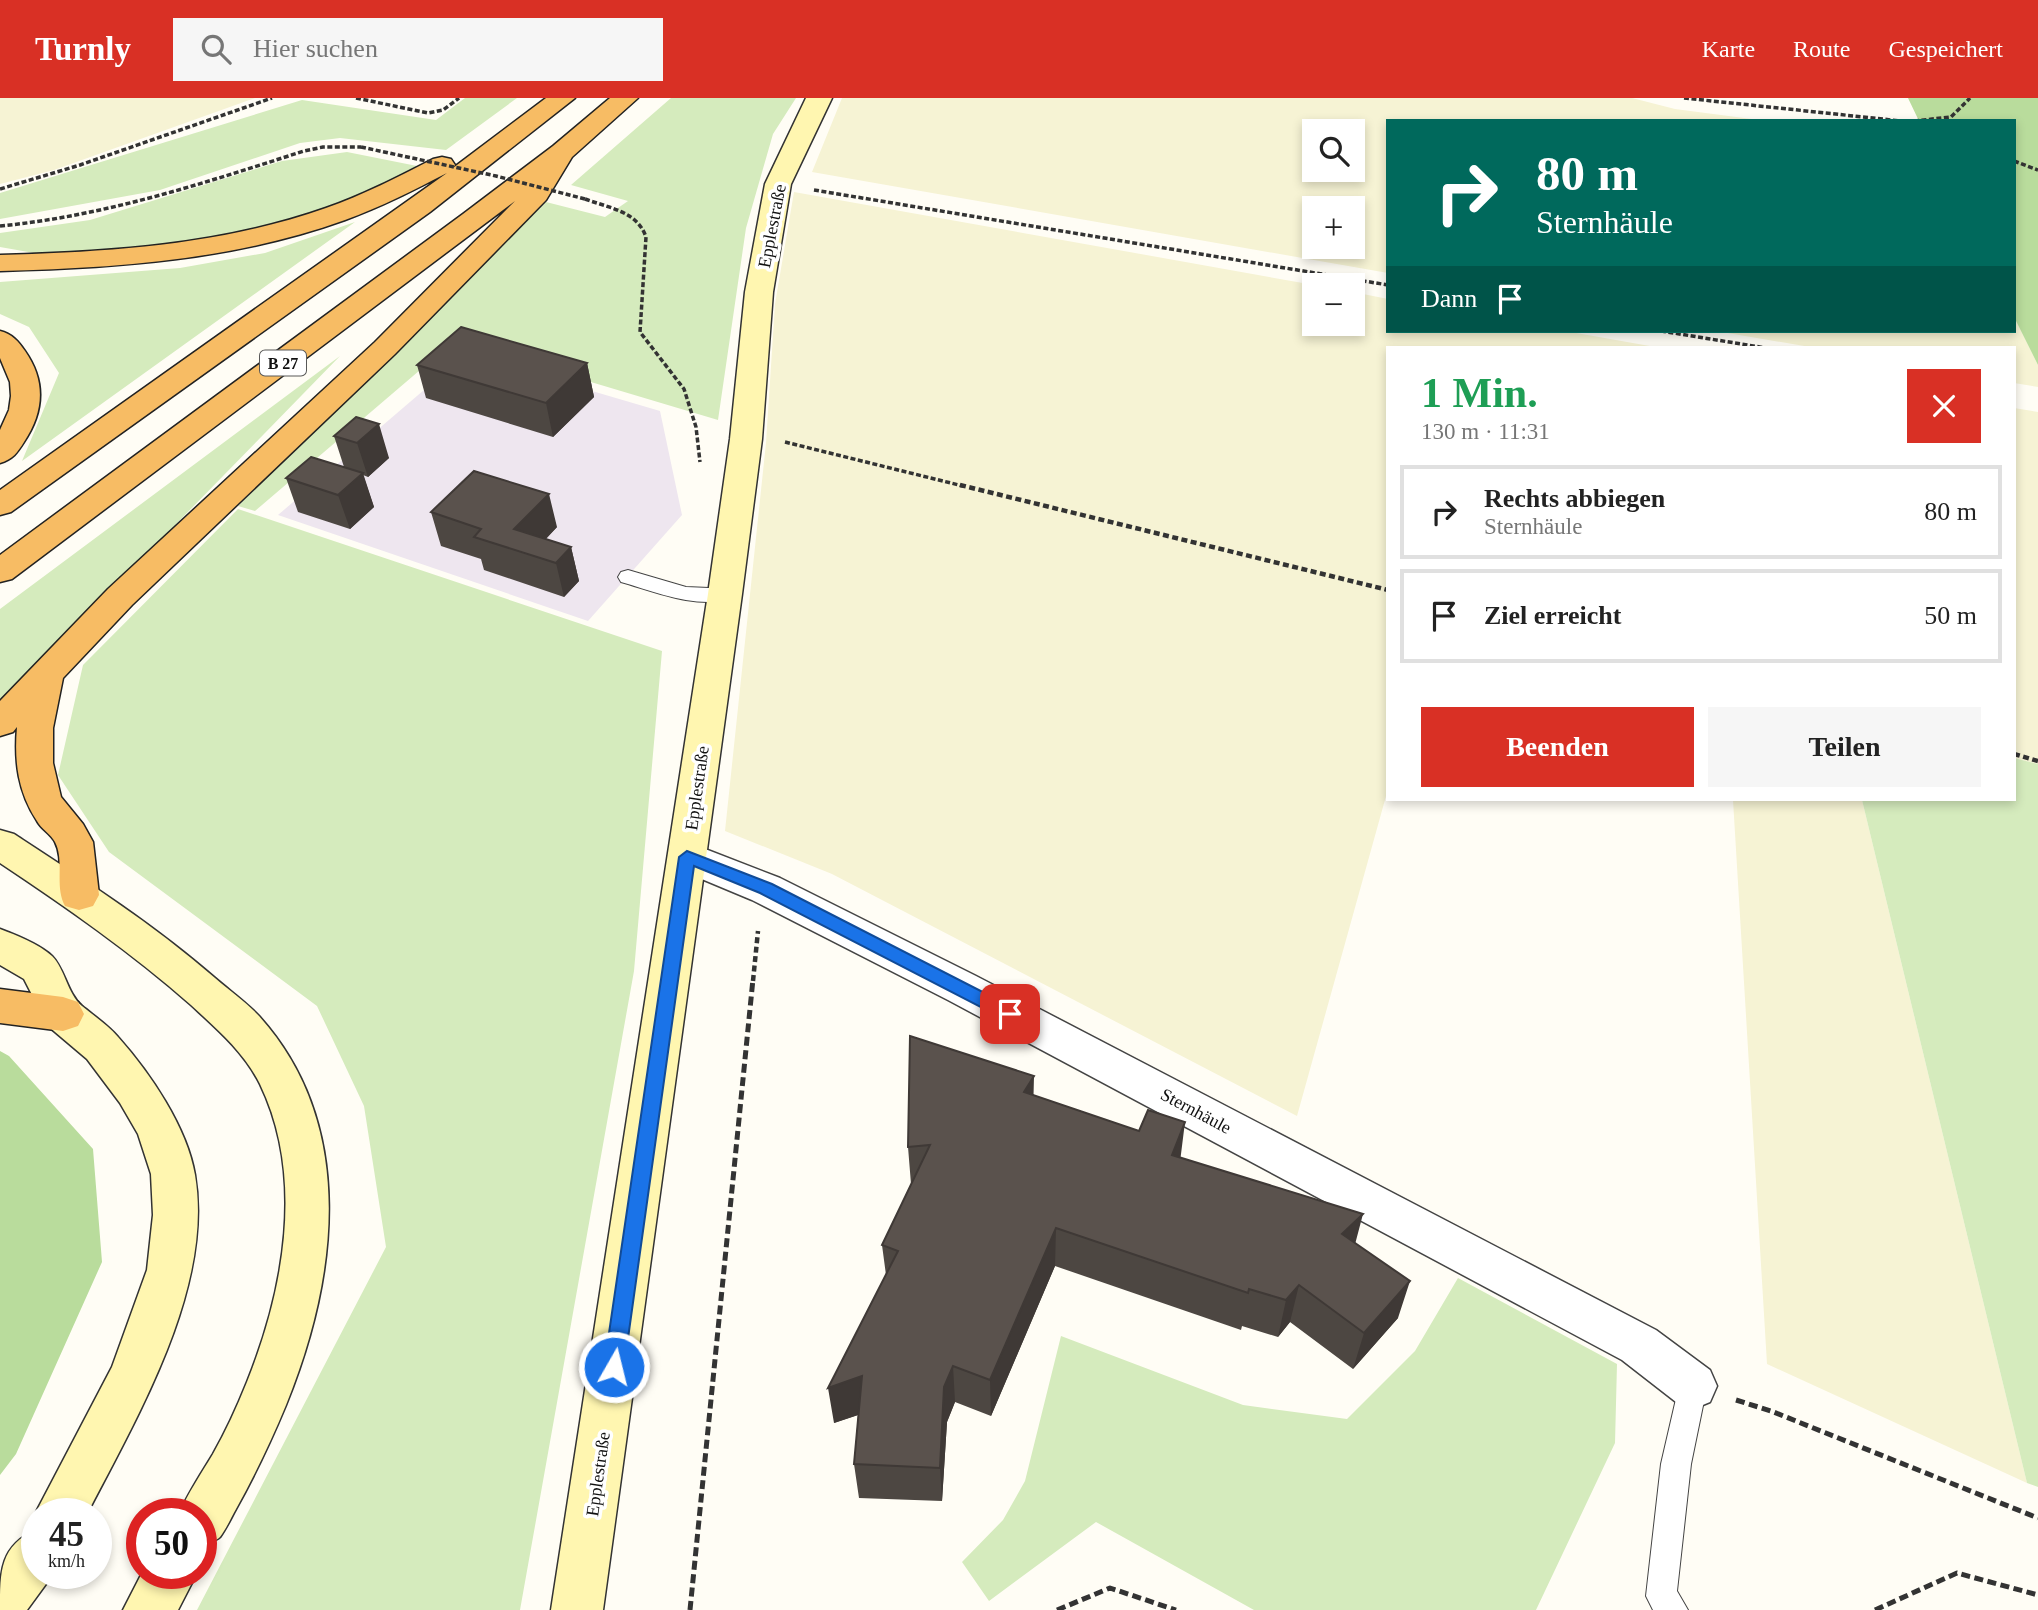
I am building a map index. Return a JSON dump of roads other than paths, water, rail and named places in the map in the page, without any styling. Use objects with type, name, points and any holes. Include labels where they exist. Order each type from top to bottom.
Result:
[{"type":"highway","name":"B 27","points":[[0,505],[497,148],[562,98]]},
{"type":"highway","name":"B 27","points":[[0,571],[316,339],[562,152],[625,98]]},
{"type":"highway","name":"B 27","points":[[0,263],[126,259],[196,251],[249,240],[350,209],[410,183],[448,161],[497,148]]},
{"type":"highway","name":"B 27","points":[[0,723],[120,597],[385,348],[537,194],[562,152]]},
{"type":"highway","points":[[0,340],[14,353],[25,378],[27,399],[23,419],[0,453]]},
{"type":"highway","name":"B 27","points":[[46,677],[36,713],[33,757],[41,791],[50,812],[74,839],[79,895]]},
{"type":"highway","points":[[0,1006],[63,1014]]},
{"type":"main road","name":"Epplestraße","points":[[577,1610],[725,594],[746,439],[759,292],[778,184],[819,98]]},
{"type":"main road","points":[[0,844],[79,895],[168,959],[244,1029],[282,1083],[298,1126],[307,1162],[310,1201],[300,1285],[289,1334],[251,1430],[214,1498]]},
{"type":"main road","points":[[0,945],[38,968],[63,1014],[102,1047],[135,1090],[158,1130],[173,1174],[175,1215],[170,1270],[133,1376],[68,1498]]},
{"type":"main road","points":[[0,1604],[21,1576]]},
{"type":"main road","points":[[149,1610],[161,1589]]},
{"type":"street","name":"Sternhäule","points":[[687,857],[766,889],[962,988],[1639,1345],[1693,1386]]},
{"type":"lane","points":[[628,577],[686,594],[725,594]]},
{"type":"lane","points":[[1673,1610],[1661,1596],[1676,1464],[1693,1386]]}]
